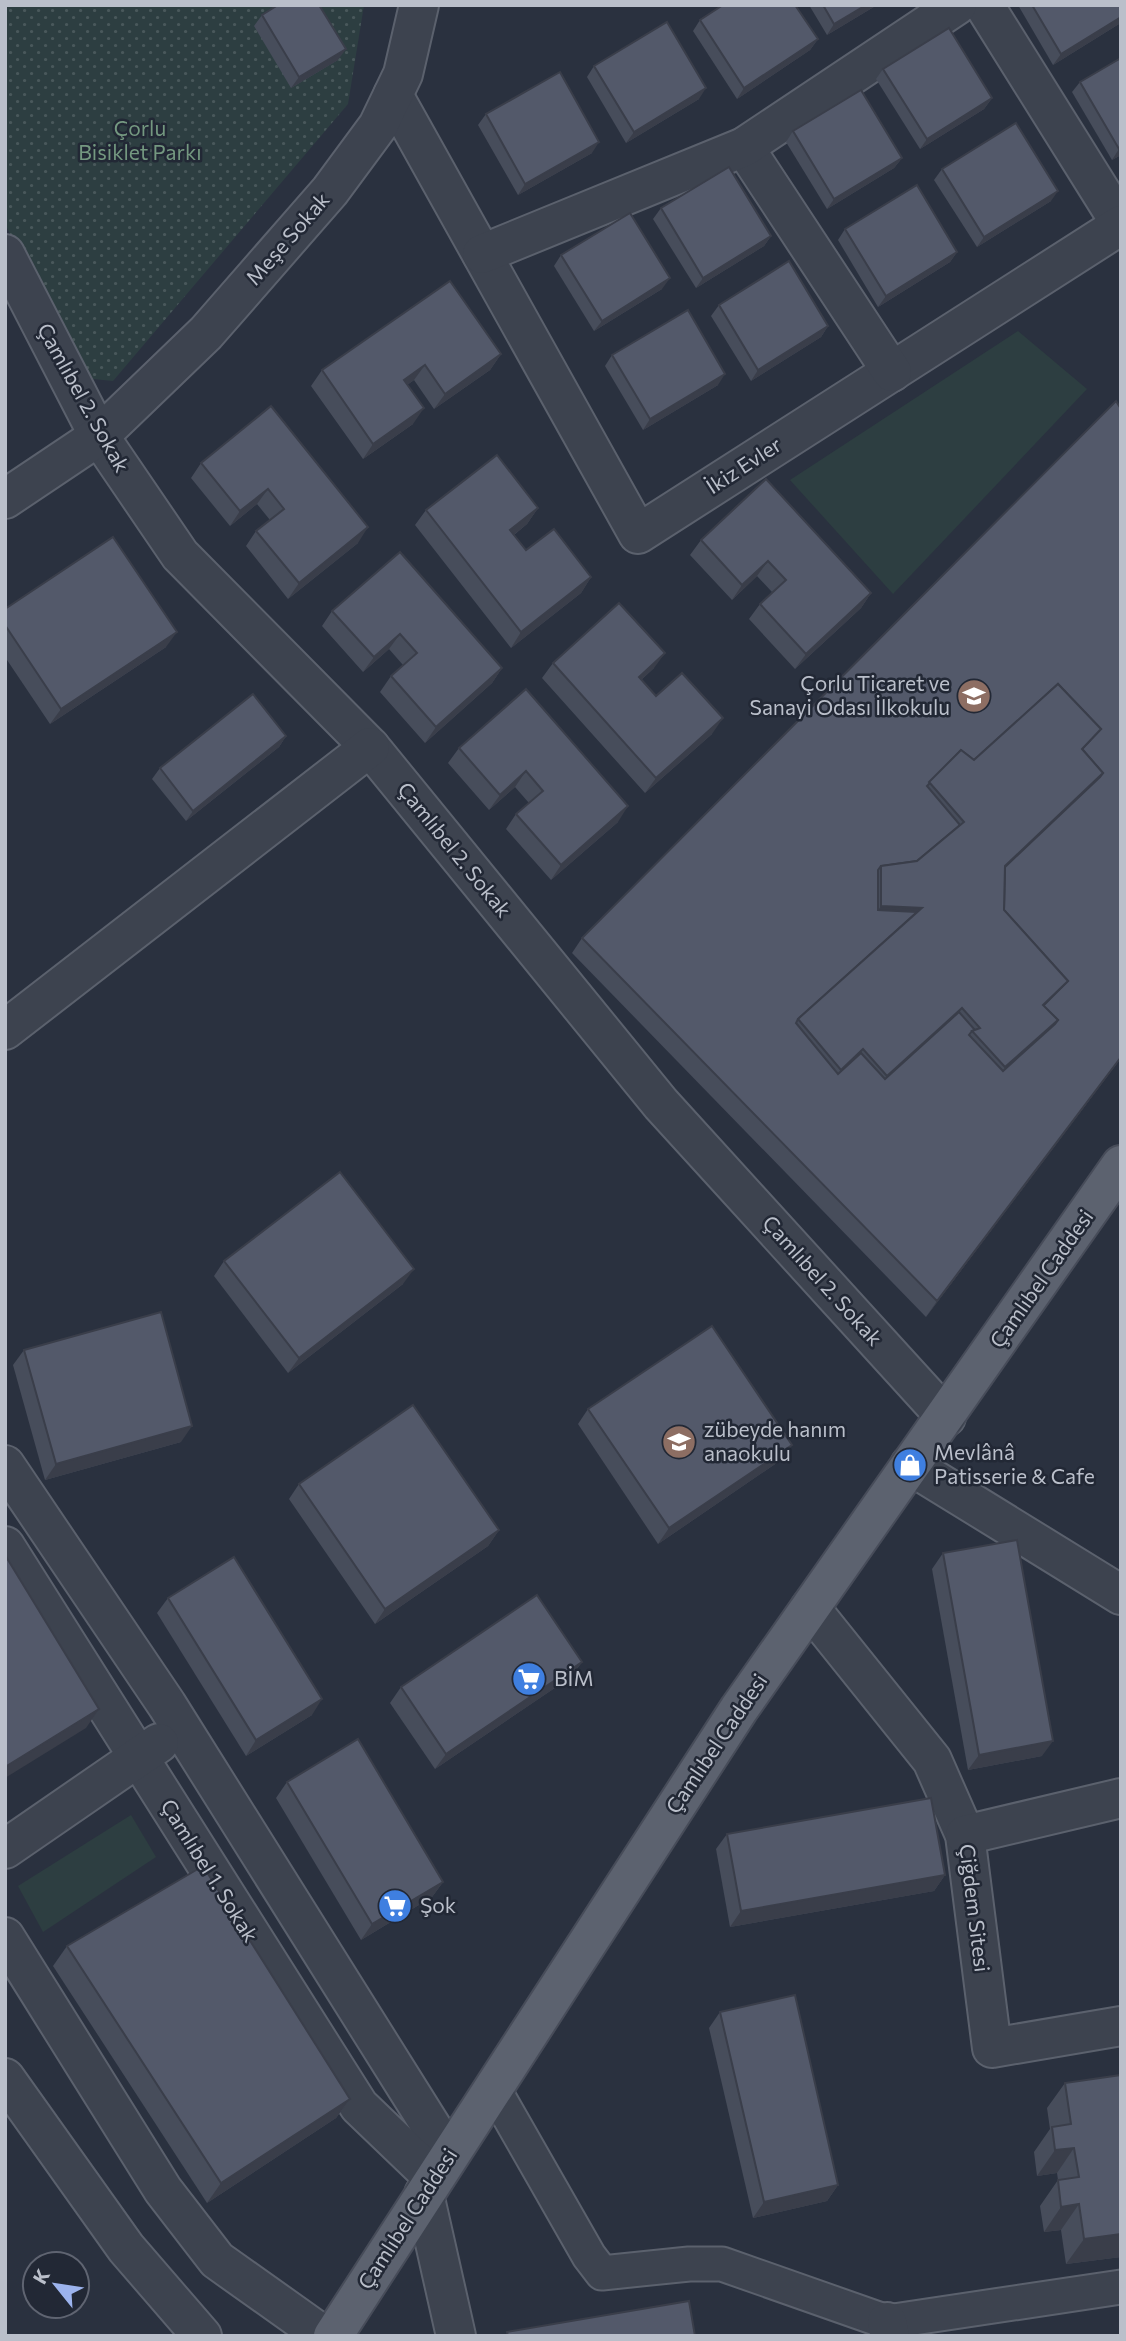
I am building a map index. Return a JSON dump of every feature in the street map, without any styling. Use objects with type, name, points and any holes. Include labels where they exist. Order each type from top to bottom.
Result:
[{"type":"main road","name":"Çamlıbel Caddesi","points":[[333,2336],[739,1709],[1121,1165]]},
{"type":"street","name":"Meşe Sokak","points":[[5,499],[99,436],[206,333],[330,191],[378,126],[393,95],[403,74],[419,5]]},
{"type":"street","points":[[482,254],[744,147],[957,5]]},
{"type":"street","name":"İkiz Evler","points":[[393,95],[638,534],[1121,224],[984,5]]},
{"type":"street","points":[[744,147],[892,372]]},
{"type":"street","name":"Çamlıbel 2. Sokak","points":[[5,254],[99,436],[180,555],[370,747],[661,1104],[946,1417]]},
{"type":"street","points":[[5,1030],[370,747]]},
{"type":"street","points":[[5,1465],[182,1728],[436,2176],[456,2336]]},
{"type":"street","points":[[910,1465],[1121,1595]]},
{"type":"street","name":"Çamlıbel 1. Sokak","points":[[5,1546],[359,2106],[436,2176]]},
{"type":"street","name":"Çiğdem Sitesi","points":[[810,1608],[932,1760],[965,1835],[992,2048],[1121,2025]]},
{"type":"street","points":[[5,1849],[182,1728]]},
{"type":"street","points":[[965,1835],[1121,1798]]},
{"type":"street","points":[[5,1937],[163,2190],[218,2260],[324,2336]]},
{"type":"street","points":[[5,2078],[126,2248],[202,2336]]},
{"type":"street","points":[[493,2088],[589,2256],[602,2273],[689,2264],[722,2264],[889,2329],[1121,2287]]},
{"type":"green space","name":"Çorlu Bisiklet Parkı","points":[[5,5],[364,5],[348,104],[113,381],[84,378],[5,224]]},
{"type":"green space","points":[[1018,331],[1087,389],[893,594],[790,480]]},
{"type":"green space","points":[[131,1815],[156,1857],[43,1932],[18,1886]]},
{"type":"building","points":[[278,5],[319,5],[346,49],[299,77],[262,15]]},
{"type":"building","points":[[723,5],[795,5],[818,39],[744,88],[700,20]]},
{"type":"building","points":[[823,5],[866,5],[834,24]]},
{"type":"building","points":[[1032,5],[1121,5],[1121,17],[1061,54]]},
{"type":"building","points":[[667,22],[706,88],[634,132],[594,66]]},
{"type":"building","points":[[949,28],[992,98],[927,139],[883,69]]},
{"type":"building","points":[[1121,58],[1121,148],[1119,149],[1080,82]]},
{"type":"building","points":[[560,72],[599,142],[525,184],[486,114]]},
{"type":"building","points":[[861,90],[902,158],[834,199],[793,131]]},
{"type":"building","points":[[1016,123],[1058,191],[984,237],[942,169]]},
{"type":"building","points":[[729,167],[771,236],[703,278],[661,208]]},
{"type":"building","points":[[917,185],[957,252],[886,296],[845,229]]},
{"type":"building","points":[[630,213],[670,278],[602,321],[561,255]]},
{"type":"building","points":[[789,261],[828,326],[758,370],[719,305]]},
{"type":"building","points":[[450,281],[501,354],[445,394],[425,365],[404,380],[424,408],[373,444],[322,370]]},
{"type":"building","points":[[688,310],[725,374],[650,419],[612,355]]},
{"type":"building","name":"Çorlu Ticaret ve Sanayi Odası İlkokulu","points":[[1116,401],[1121,409],[1121,1057],[937,1301],[582,938]],"holes":[[[1058,684],[1101,729],[1082,749],[1103,773],[1005,867],[1004,910],[1068,981],[1043,1006],[1058,1020],[1055,1024],[1003,1071],[969,1035],[975,1030],[959,1012],[885,1079],[861,1053],[838,1074],[796,1023],[917,912],[878,910],[878,870],[881,866],[917,861],[960,825],[927,786],[961,750],[974,760]]]},
{"type":"building","points":[[271,406],[368,527],[299,583],[256,531],[284,509],[268,489],[240,511],[201,463]]},
{"type":"building","points":[[497,455],[538,508],[510,530],[526,550],[554,529],[591,577],[521,632],[426,510]]},
{"type":"building","points":[[766,479],[871,593],[806,654],[760,604],[786,580],[768,561],[742,585],[701,540]]},
{"type":"building","points":[[113,537],[177,632],[61,709],[5,625],[5,609]]},
{"type":"building","points":[[400,552],[502,668],[436,727],[391,676],[417,653],[400,634],[374,657],[332,611]]},
{"type":"building","points":[[619,603],[665,653],[639,677],[656,696],[682,673],[723,718],[656,778],[553,663]]},
{"type":"building","points":[[1058,684],[1101,729],[1082,749],[1103,773],[1005,866],[1004,910],[1068,981],[1043,1005],[1058,1020],[1005,1067],[972,1031],[980,1028],[962,1008],[887,1076],[863,1049],[841,1070],[798,1019],[922,908],[881,906],[881,866],[917,861],[964,822],[929,782],[961,750],[974,760]]},
{"type":"building","points":[[526,689],[628,806],[561,865],[516,814],[543,791],[526,771],[500,795],[459,748]]},
{"type":"building","points":[[253,694],[286,736],[193,811],[160,768]]},
{"type":"building","points":[[340,1172],[414,1269],[299,1358],[224,1261]]},
{"type":"building","points":[[161,1312],[192,1426],[56,1464],[24,1350]]},
{"type":"building","name":"zübeyde hanım anaokulu","points":[[712,1326],[792,1445],[669,1528],[588,1409]]},
{"type":"building","points":[[413,1405],[499,1530],[385,1609],[299,1484]]},
{"type":"building","points":[[1017,1540],[1053,1741],[979,1755],[943,1553]]},
{"type":"building","points":[[5,1555],[99,1709],[5,1767]]},
{"type":"building","points":[[234,1557],[322,1699],[256,1740],[168,1598]]},
{"type":"building","points":[[537,1595],[582,1662],[446,1754],[401,1687]]},
{"type":"building","points":[[358,1739],[443,1882],[372,1924],[287,1782]]},
{"type":"building","points":[[931,1798],[945,1875],[741,1911],[727,1834]]},
{"type":"building","points":[[203,1866],[350,2099],[221,2183],[67,1946]]},
{"type":"building","points":[[795,1995],[838,2185],[764,2202],[720,2012]]},
{"type":"building","points":[[1121,2075],[1121,2234],[1084,2239],[1079,2204],[1061,2207],[1058,2180],[1079,2177],[1074,2148],[1055,2150],[1052,2127],[1071,2124],[1065,2083]]},
{"type":"building","points":[[689,2301],[695,2336],[508,2336],[507,2332]]},
{"type":"place","name":"Çorlu Ticaret ve Sanayi Odası İlkokulu","points":[[974,696]]},
{"type":"place","name":"zübeyde hanım anaokulu","points":[[679,1442]]},
{"type":"place","name":"Mevlânâ Patisserie & Cafe","points":[[910,1465]]},
{"type":"place","name":"BİM","points":[[529,1679]]},
{"type":"place","name":"Şok","points":[[395,1906]]}]
